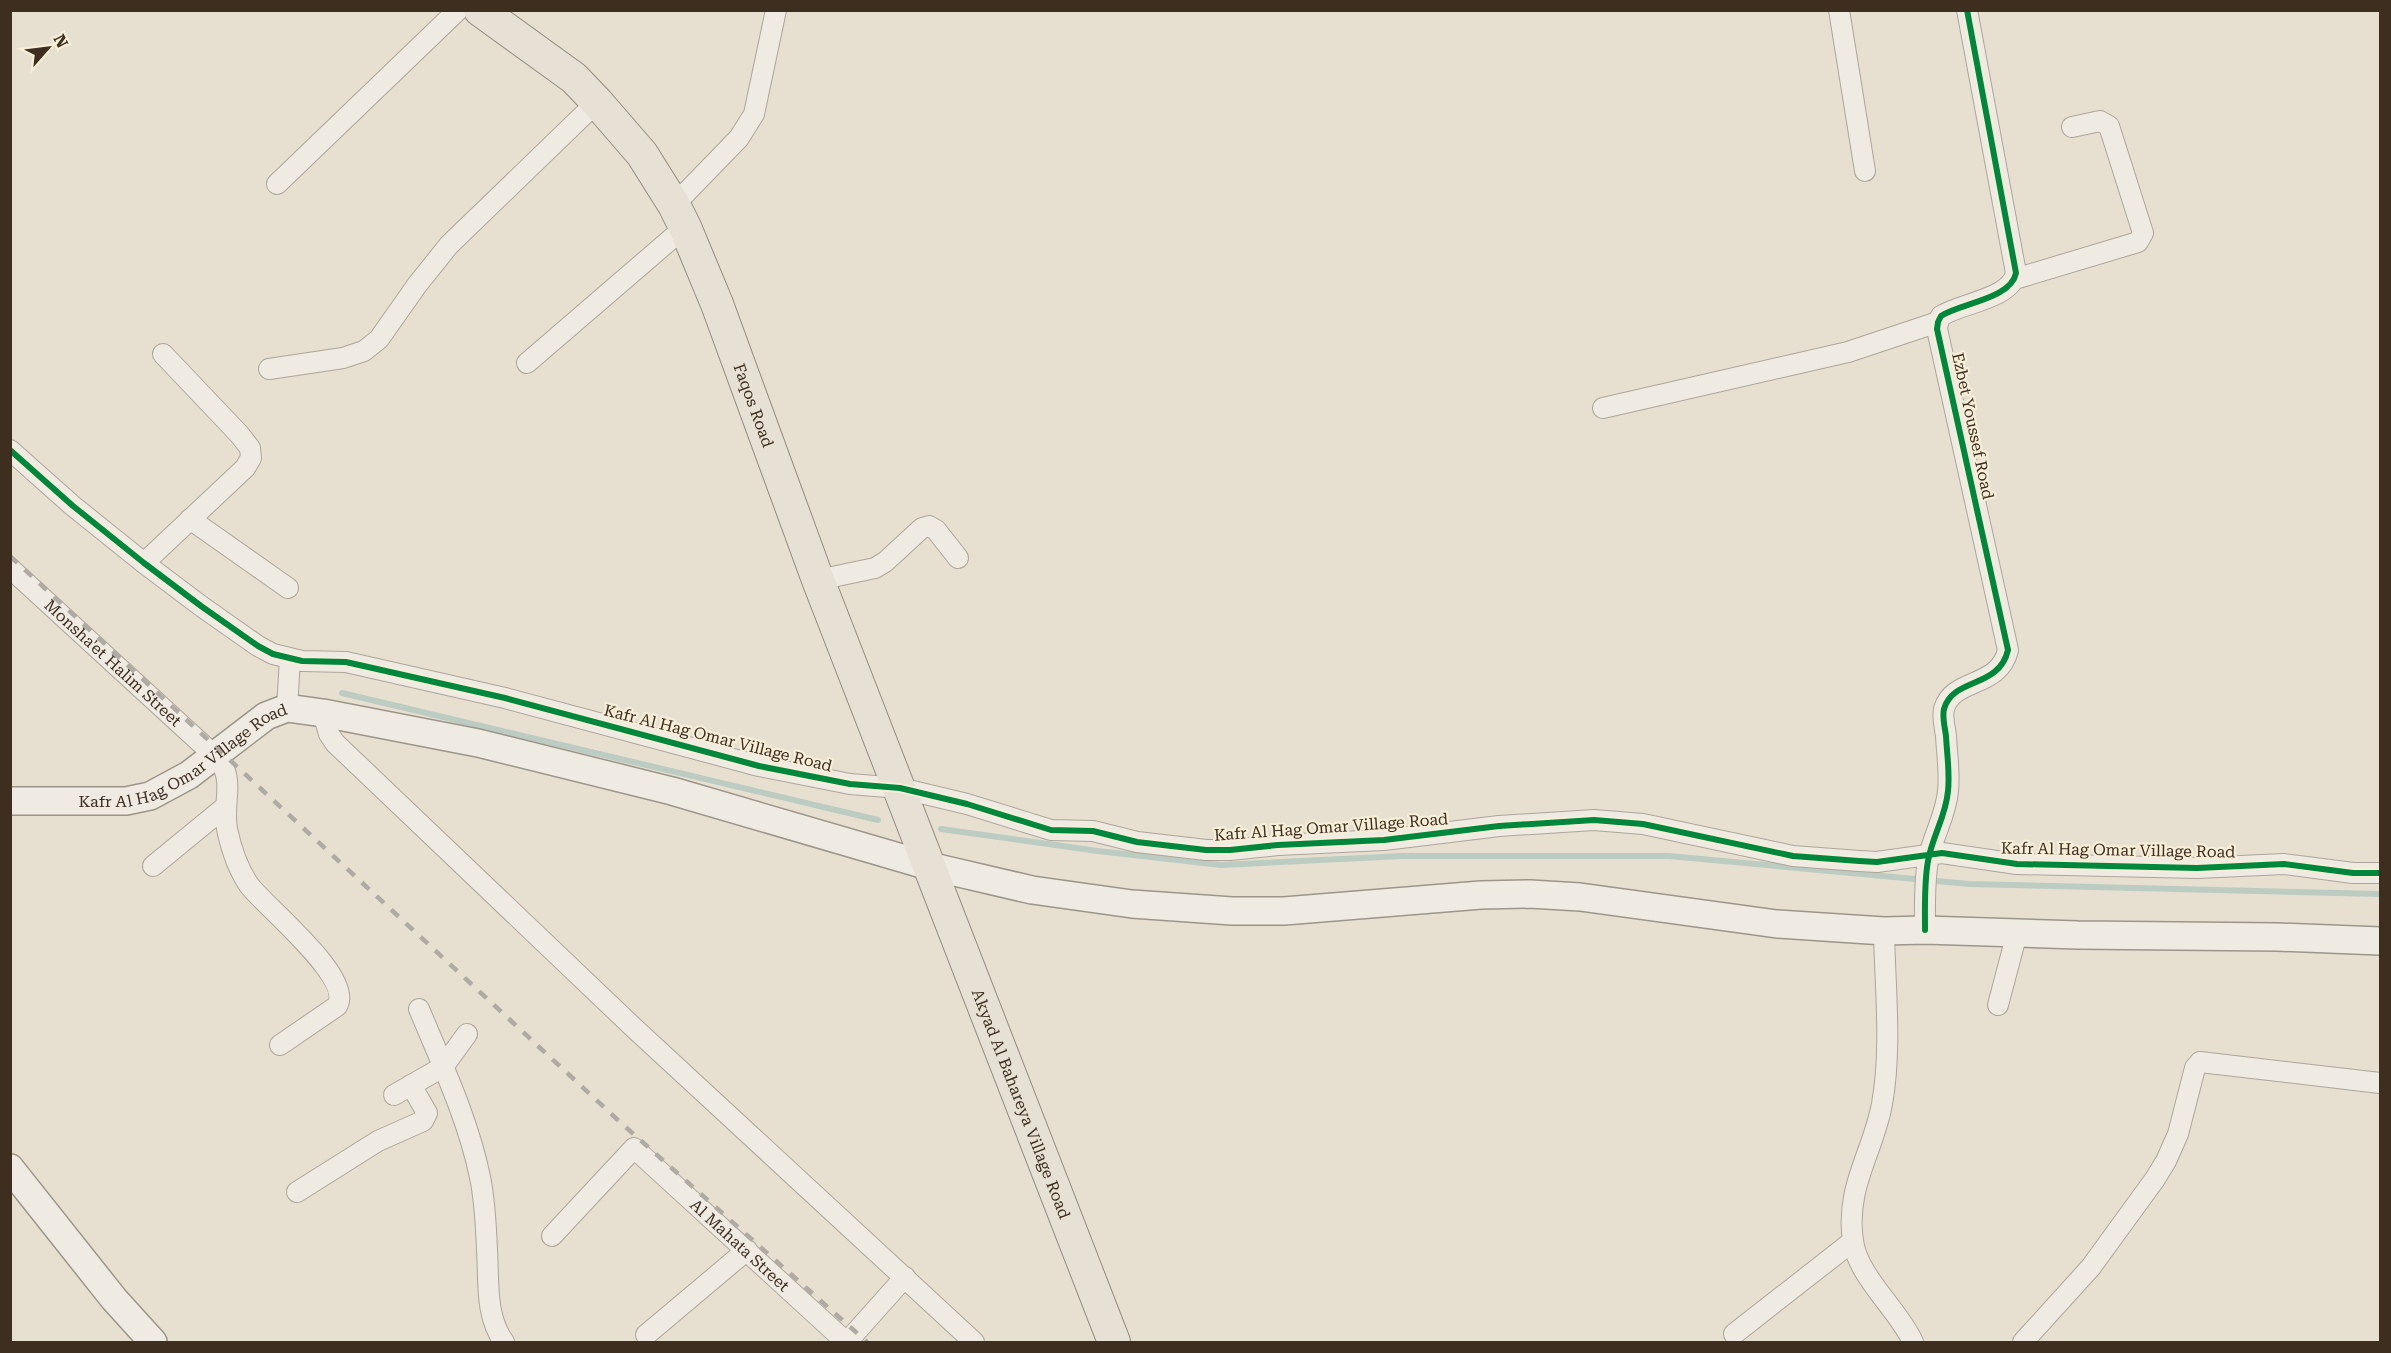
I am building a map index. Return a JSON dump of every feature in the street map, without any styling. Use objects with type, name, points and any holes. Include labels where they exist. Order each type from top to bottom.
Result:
[{"type":"main road","name":"Faqos Road","points":[[480,10],[574,78],[642,154],[680,216],[717,304],[818,580],[929,866]]},
{"type":"main road","name":"Akyad Al Bahareya Village Road","points":[[929,866],[1114,1342]]},
{"type":"street","points":[[277,184],[458,10]]},
{"type":"street","points":[[527,363],[680,216],[739,138],[754,114],[776,10]]},
{"type":"street","points":[[1839,10],[1865,171]]},
{"type":"street","points":[[1603,408],[1848,352],[1938,322],[1947,312],[1999,293],[2011,285],[2016,273],[1967,10]]},
{"type":"street","points":[[269,369],[343,358],[364,351],[379,339],[449,245],[597,102]]},
{"type":"street","points":[[2015,279],[2138,242],[2141,238],[2142,227],[2109,126],[2100,121],[2073,128]]},
{"type":"street","name":"Ezbet Youssef Road","points":[[1925,920],[1929,858],[1945,810],[1948,792],[1949,770],[1944,710],[1949,699],[1958,690],[1991,676],[2000,669],[2008,651],[1937,329],[1938,322]]},
{"type":"street","points":[[144,563],[245,468],[252,458],[250,448],[239,434],[163,354]]},
{"type":"street","name":"Kafr Al Hag Omar Village Road","points":[[10,450],[73,506],[144,563],[258,646],[290,659],[346,662],[506,698],[759,766],[850,784],[900,788],[967,804],[1051,830],[1093,831],[1137,842],[1206,850],[1384,840],[1499,826],[1594,820],[1643,824],[1792,856],[1877,862],[1929,858],[1942,853],[2017,864],[2197,868],[2284,864],[2353,873],[2380,873]]},
{"type":"street","points":[[190,519],[288,588]]},
{"type":"street","points":[[818,580],[875,568],[885,562],[922,528],[929,526],[936,530],[958,558]]},
{"type":"street","name":"Monsha'et Halim Street","points":[[10,568],[214,756]]},
{"type":"street","points":[[287,708],[290,659]]},
{"type":"street","name":"Kafr Al Hag Omar Village Road","points":[[10,801],[134,799],[150,796],[169,787],[214,756],[266,716],[287,708],[478,742],[672,791],[929,866],[1032,890],[1182,908],[1284,911],[1481,895],[1530,894],[1580,897],[1777,924],[1884,931],[1925,920],[2017,933],[2277,937],[2380,942]]},
{"type":"street","points":[[323,713],[329,735],[335,743],[633,1027],[974,1342]]},
{"type":"street","points":[[214,756],[223,764],[227,775],[225,807],[227,829],[234,853],[248,884],[312,949],[326,968],[340,994],[337,1006],[280,1045]]},
{"type":"street","points":[[153,866],[225,807]]},
{"type":"street","points":[[1884,931],[1886,1070],[1881,1107],[1858,1175],[1854,1195],[1853,1241],[1856,1254],[1864,1269],[1912,1342]]},
{"type":"street","points":[[1998,1005],[2017,933]]},
{"type":"street","points":[[419,1010],[467,1130],[480,1179],[484,1204],[490,1315],[496,1333],[504,1342]]},
{"type":"street","points":[[394,1095],[443,1067],[467,1034]]},
{"type":"street","points":[[2023,1342],[2091,1267],[2155,1179],[2178,1134],[2195,1068],[2200,1062],[2380,1083]]},
{"type":"street","points":[[297,1192],[378,1141],[423,1121],[427,1113],[411,1085]]},
{"type":"street","name":"Al Mahata Street","points":[[552,1236],[634,1148],[847,1342]]},
{"type":"street","points":[[10,1168],[114,1299],[153,1342]]},
{"type":"street","points":[[1734,1334],[1853,1241]]},
{"type":"street","points":[[646,1335],[747,1250]]},
{"type":"street","points":[[847,1342],[905,1277]]},
{"type":"waterway","points":[[342,693],[878,820]]},
{"type":"waterway","points":[[941,829],[1221,865],[1402,856],[1669,856],[1969,884],[2380,894]]},
{"type":"railway","points":[[10,556],[620,1122],[867,1342]]},
{"type":"cycle path","points":[[1925,930],[1925,886],[1928,861],[1945,809],[1948,791],[1949,771],[1943,719],[1944,709],[1949,699],[1957,692],[1995,671],[2003,662],[2008,650],[1937,329],[1941,316],[1995,295],[2012,282],[2016,273],[1967,10]]},
{"type":"cycle path","points":[[10,450],[73,506],[144,563],[201,606],[273,654],[302,661],[346,662],[505,698],[759,766],[850,784],[900,788],[967,804],[1051,830],[1093,831],[1137,842],[1206,850],[1230,850],[1278,845],[1384,840],[1499,826],[1594,820],[1643,824],[1793,856],[1859,861],[1877,862],[1942,853],[2017,864],[2197,868],[2284,864],[2353,873],[2380,873]]}]
